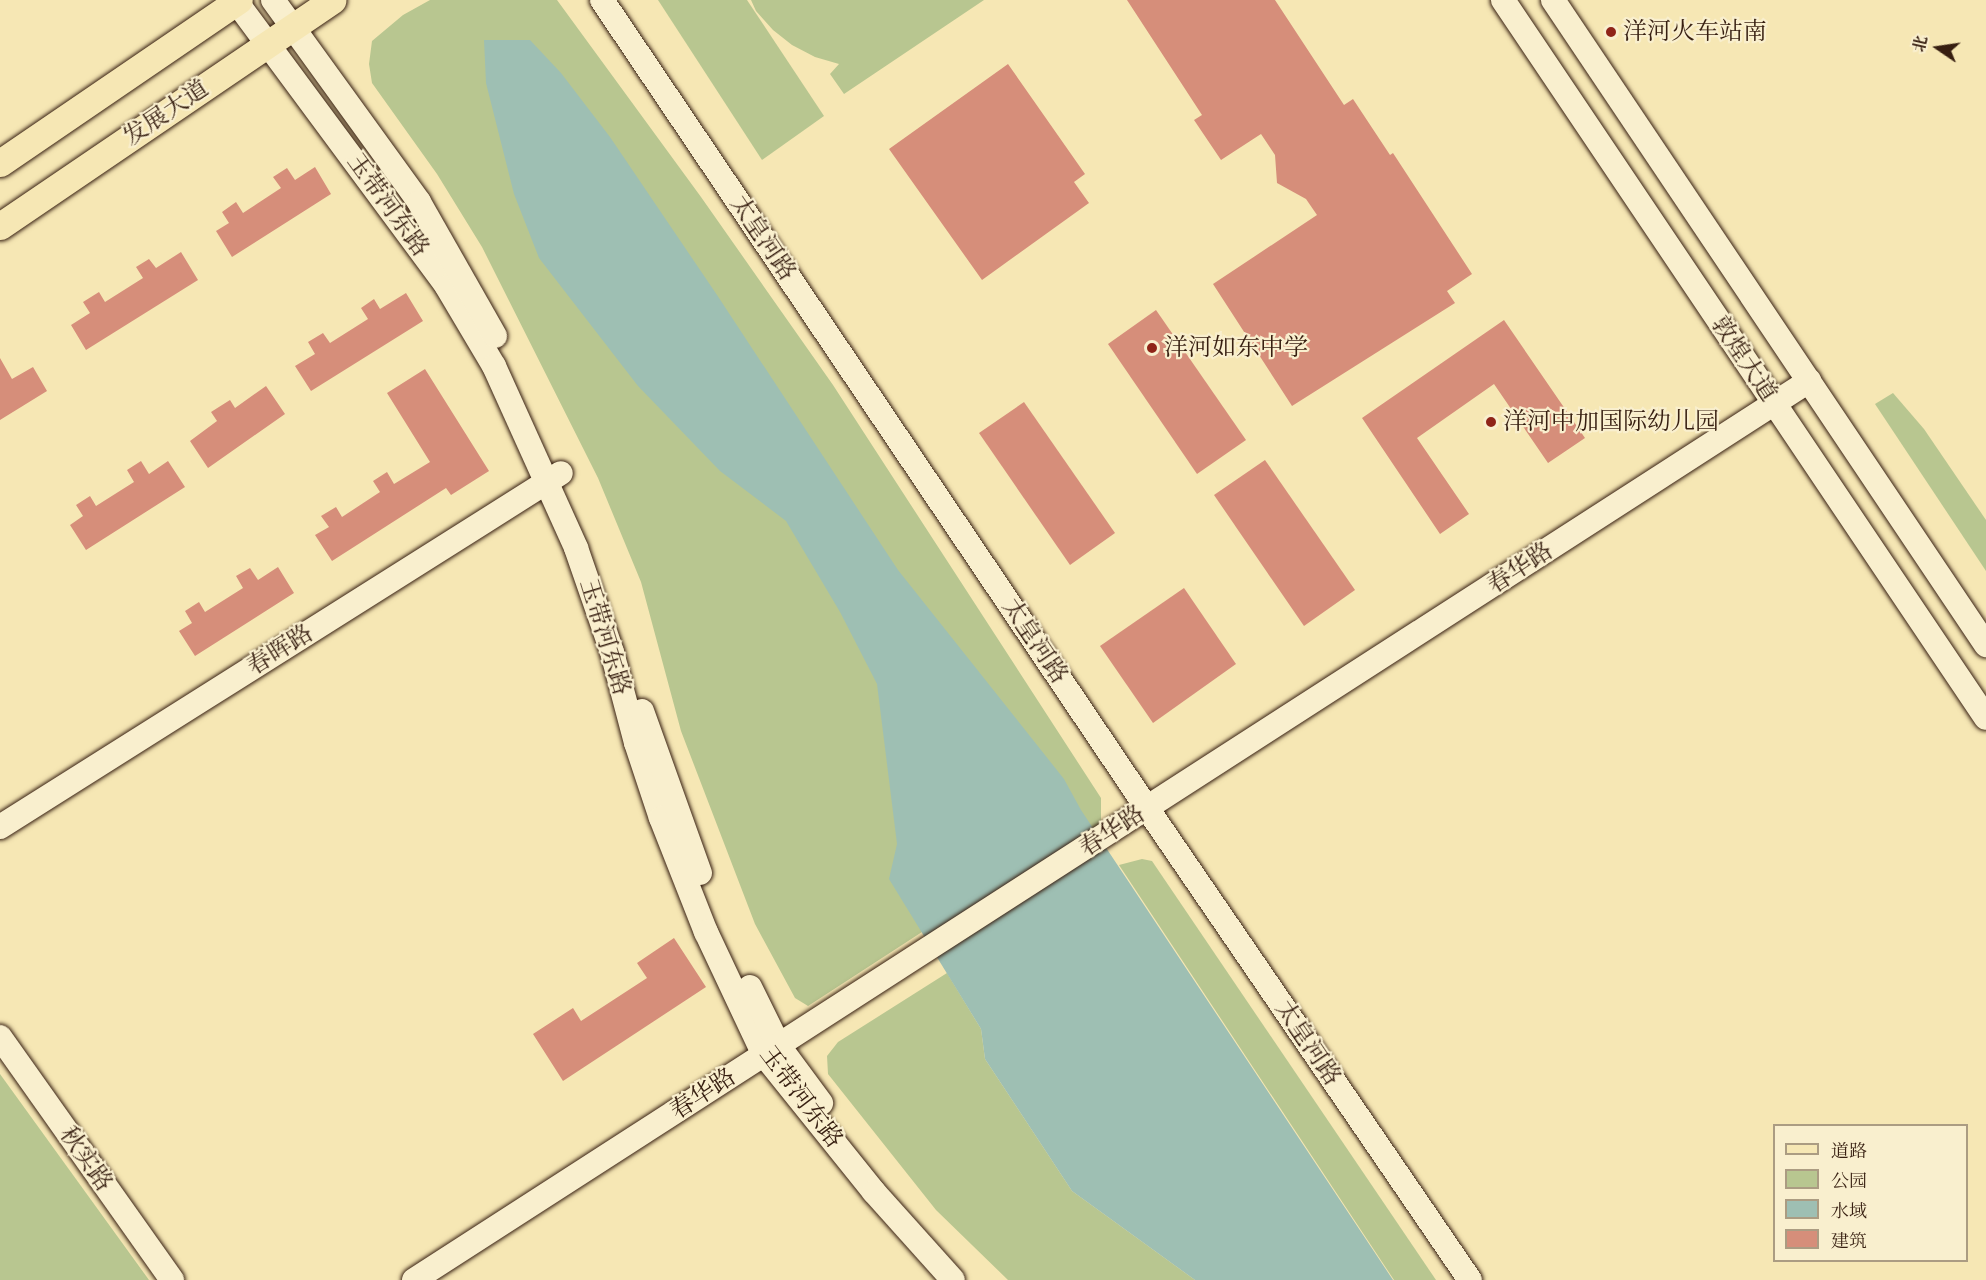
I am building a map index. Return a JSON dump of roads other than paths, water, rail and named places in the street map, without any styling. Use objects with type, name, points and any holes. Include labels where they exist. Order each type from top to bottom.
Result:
[{"type":"main road","name":"发展大道","points":[[0,226],[332,0]]},
{"type":"main road","points":[[0,163],[237,1]]},
{"type":"street","name":"玉带河东路","points":[[273,0],[419,202],[511,363],[554,477],[612,652],[636,743],[661,818],[706,932],[772,1050],[874,1192],[953,1280]]},
{"type":"street","name":"太皇河路","points":[[602,0],[1470,1280]]},
{"type":"street","name":"敦煌大道","points":[[1503,0],[1986,718]]},
{"type":"street","name":"敦煌大道","points":[[1552,0],[1986,645]]},
{"type":"street","name":"玉带河东路","points":[[237,1],[447,287],[494,366],[554,477]]},
{"type":"street","name":"春华路","points":[[414,1280],[1809,381]]},
{"type":"street","name":"春晖路","points":[[0,827],[554,477]]},
{"type":"street","name":"秋实路","points":[[0,1037],[172,1280]]},
{"type":"street","name":"玉带河东路","points":[[772,1050],[968,1280]]},
{"type":"water","points":[[484,40],[530,40],[561,73],[610,137],[898,570],[1064,779],[1081,810],[1393,1280],[1195,1280],[1072,1191],[985,1059],[981,1029],[889,879],[897,844],[877,684],[840,612],[786,521],[720,471],[638,386],[539,258],[514,194],[486,83]]},
{"type":"place","name":"洋河火车站南","points":[[1611,32]]},
{"type":"place","name":"洋河如东中学","points":[[1152,348]]},
{"type":"place","name":"洋河中加国际幼儿园","points":[[1491,422]]}]
